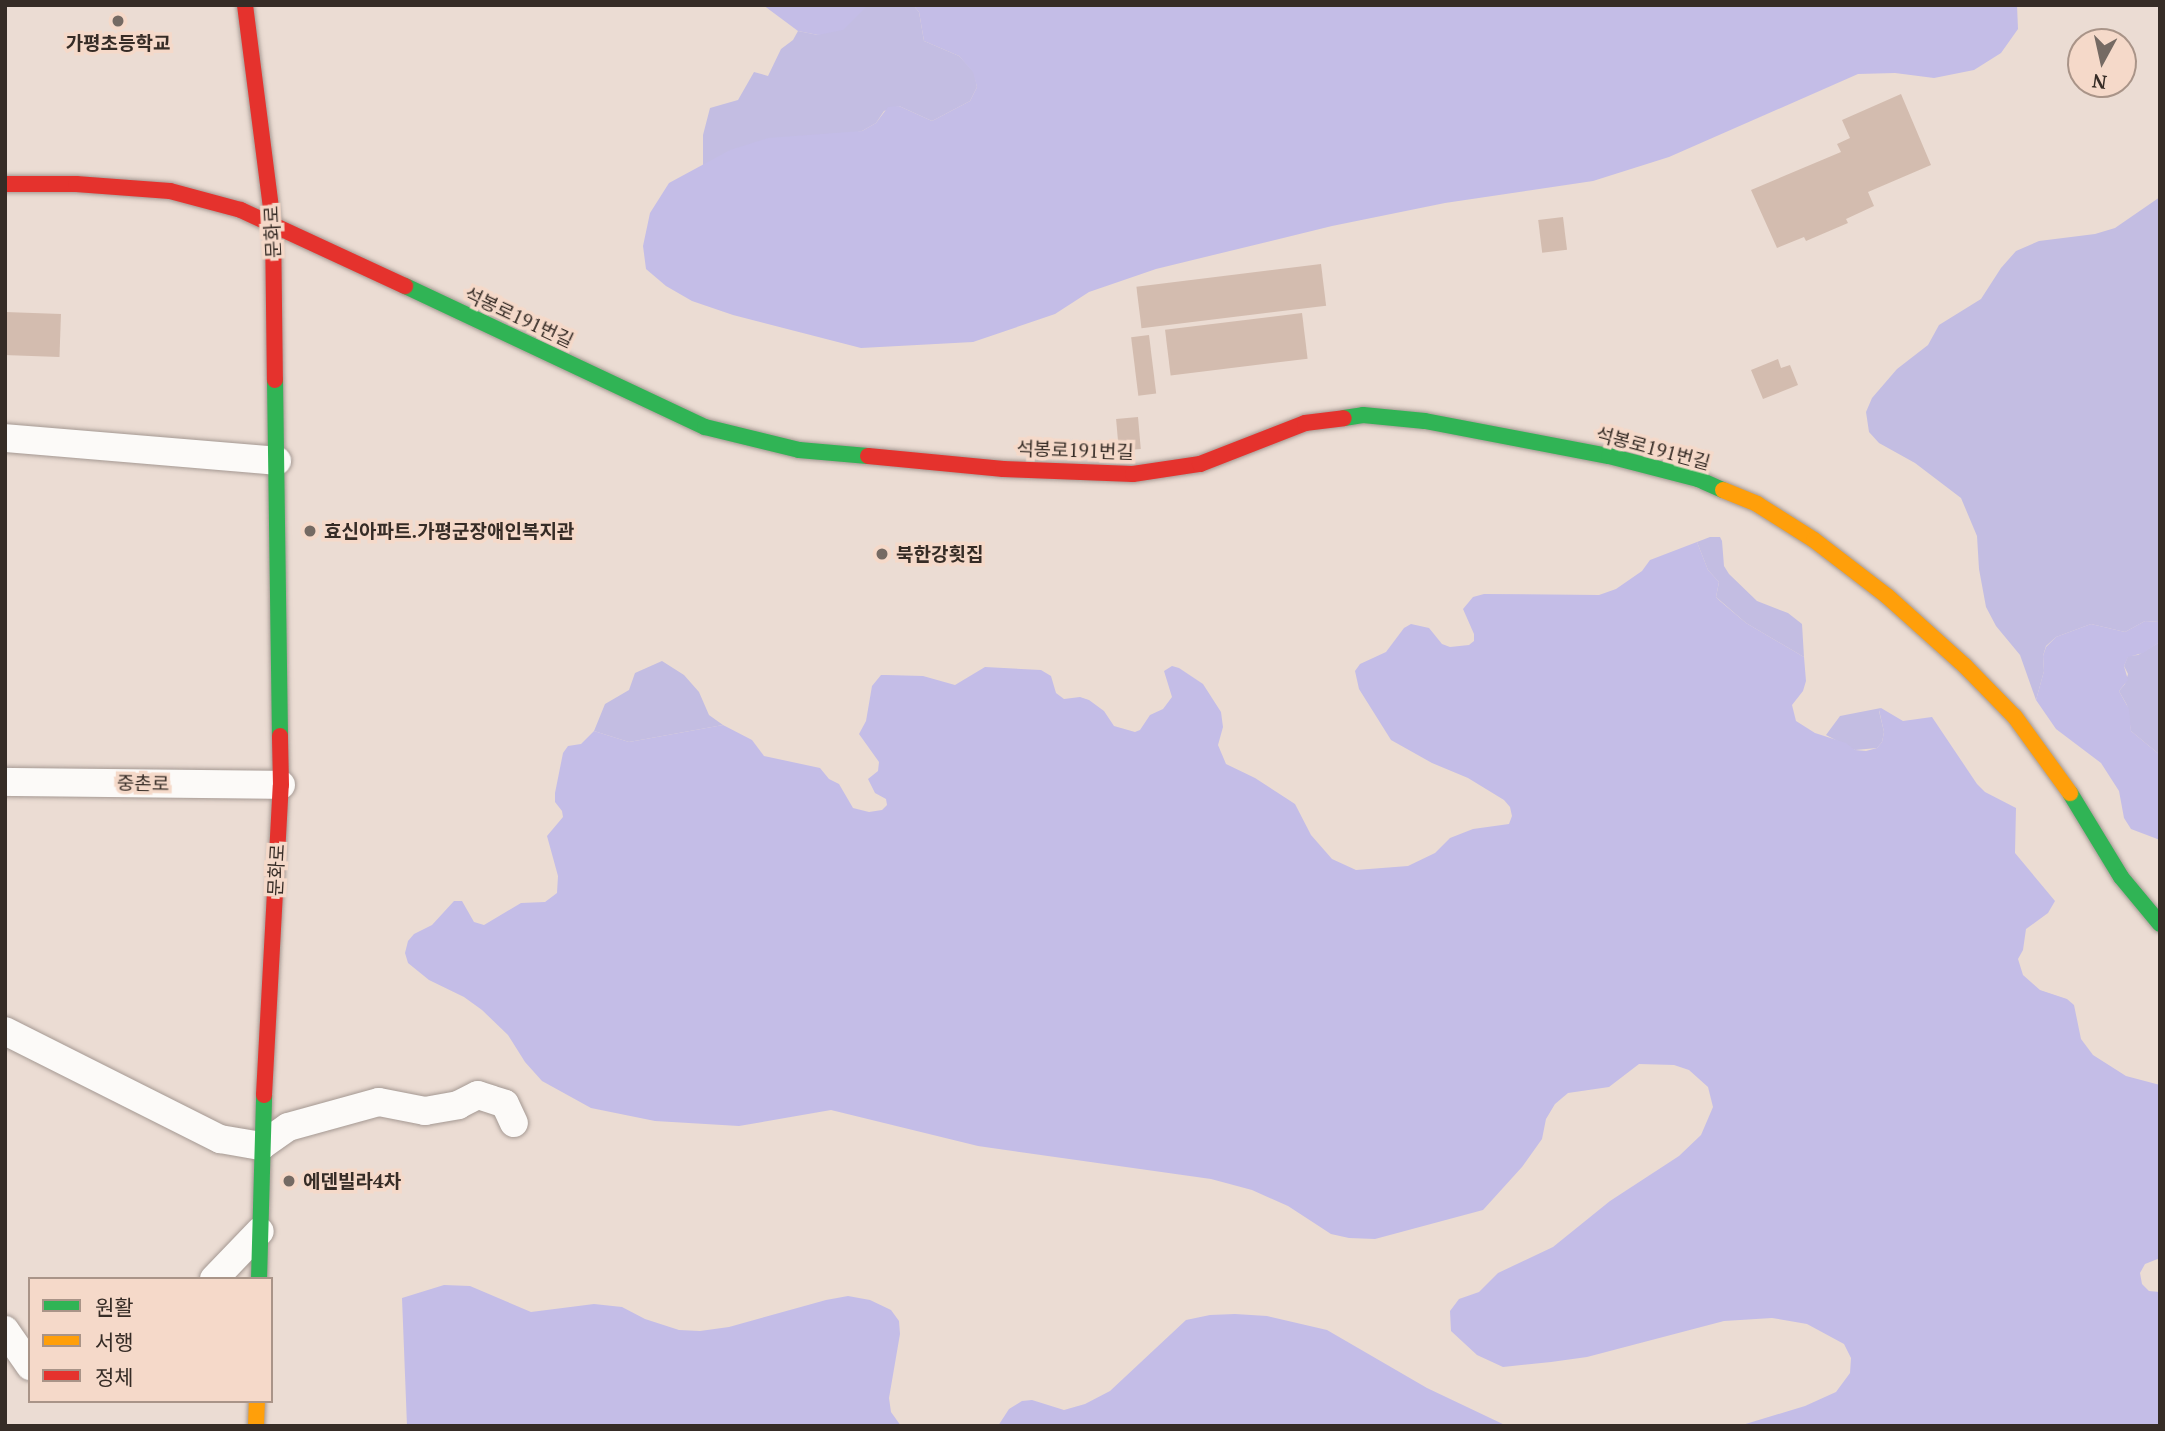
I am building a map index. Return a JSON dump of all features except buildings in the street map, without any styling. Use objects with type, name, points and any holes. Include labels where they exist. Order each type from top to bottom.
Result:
[{"type":"street","name":"문화로","points":[[245,5],[273,225],[281,785],[261,1146],[259,1277]]},
{"type":"street","name":"석봉로191번길","points":[[5,184],[76,184],[170,191],[241,209],[705,427],[799,450],[1003,469],[1133,474],[1200,464],[1305,423],[1363,415],[1425,421],[1609,456],[1698,479],[1757,504],[1814,540],[1887,596],[1965,666],[2015,718],[2059,776],[2121,877],[2160,924]]},
{"type":"street","points":[[5,438],[277,461]]},
{"type":"street","name":"중촌로","points":[[5,782],[281,785]]},
{"type":"street","points":[[5,1031],[220,1139],[261,1146],[288,1127],[379,1102],[425,1111],[458,1105],[478,1095],[505,1104],[514,1123]]},
{"type":"street","points":[[216,1277],[260,1231]]},
{"type":"street","points":[[5,1330],[28,1363]]},
{"type":"street","points":[[256,1426],[257,1403]]},
{"type":"shaded area","points":[[763,5],[868,5],[843,30],[818,35],[798,31]]},
{"type":"shaded area","points":[[868,5],[913,5],[919,12],[924,41],[959,56],[974,72],[977,87],[970,101],[932,121],[899,106],[884,111],[876,123],[862,131],[703,166],[703,135],[710,108],[738,100],[754,72],[768,76],[781,49],[793,40],[798,31],[818,35]]},
{"type":"shaded area","points":[[913,5],[2017,5],[2018,29],[2001,53],[1974,70],[1934,78],[1895,73],[1858,74],[1669,157],[1593,181],[1445,203],[1332,226],[1156,269],[1089,292],[1055,314],[973,342],[861,348],[733,315],[692,301],[666,286],[646,269],[643,246],[650,213],[669,183],[730,150],[768,138],[862,131],[876,123],[888,107],[899,106],[932,121],[970,101],[977,87],[973,72],[959,56],[924,41],[919,12]]},
{"type":"shaded area","points":[[2160,197],[2160,622],[2145,621],[2125,632],[2091,624],[2056,637],[2046,646],[2043,656],[2044,671],[2036,700],[2020,655],[1996,626],[1986,607],[1979,569],[1977,536],[1961,498],[1915,463],[1879,443],[1869,432],[1866,412],[1872,398],[1897,369],[1928,345],[1939,325],[1981,299],[2001,268],[2016,251],[2039,241],[2095,234],[2115,228]]},
{"type":"shaded area","points":[[1710,537],[1720,537],[1724,566],[1757,601],[1788,613],[1802,624],[1804,657],[1746,623],[1716,597],[1719,582],[1708,570],[1697,542]]},
{"type":"shaded area","points":[[1697,542],[1708,570],[1719,582],[1716,597],[1746,623],[1804,657],[1806,681],[1803,691],[1792,705],[1796,721],[1815,733],[1846,743],[1855,750],[1866,751],[1877,748],[1882,742],[1884,732],[1879,710],[1881,708],[1903,721],[1932,717],[1977,784],[1985,792],[2016,808],[2015,853],[2055,901],[2048,913],[2026,929],[2023,950],[2018,959],[2023,975],[2040,990],[2067,999],[2074,1005],[2081,1039],[2093,1055],[2126,1076],[2160,1085],[2160,1258],[2145,1264],[2140,1273],[2142,1284],[2149,1291],[2160,1292],[2160,1426],[1739,1426],[1805,1406],[1836,1392],[1850,1373],[1851,1358],[1844,1344],[1807,1324],[1772,1318],[1724,1321],[1587,1357],[1551,1362],[1503,1367],[1477,1355],[1451,1331],[1450,1311],[1459,1299],[1479,1292],[1498,1273],[1553,1247],[1610,1201],[1679,1156],[1701,1135],[1713,1107],[1708,1087],[1689,1070],[1674,1065],[1639,1064],[1609,1087],[1568,1093],[1555,1104],[1546,1119],[1542,1139],[1522,1167],[1483,1210],[1375,1239],[1349,1238],[1331,1234],[1288,1206],[1252,1190],[1211,1179],[978,1146],[831,1110],[739,1126],[655,1121],[591,1108],[542,1081],[525,1062],[508,1035],[482,1010],[464,997],[429,980],[408,963],[405,953],[408,941],[414,934],[432,925],[454,901],[462,901],[474,922],[484,925],[521,903],[545,902],[557,893],[558,876],[547,836],[563,817],[555,802],[555,793],[563,753],[568,746],[581,744],[594,731],[629,742],[723,725],[752,740],[764,756],[820,768],[829,779],[839,784],[853,808],[869,812],[882,810],[887,805],[886,799],[875,793],[868,779],[878,771],[879,762],[859,734],[866,721],[872,686],[881,675],[923,676],[955,685],[985,667],[1041,670],[1051,676],[1056,693],[1064,699],[1080,697],[1089,700],[1104,711],[1114,726],[1135,732],[1140,730],[1150,715],[1163,709],[1172,697],[1164,671],[1172,666],[1179,668],[1203,684],[1221,712],[1223,727],[1218,745],[1226,764],[1255,778],[1295,804],[1311,835],[1332,859],[1356,870],[1408,866],[1435,853],[1450,838],[1473,829],[1509,824],[1512,816],[1510,807],[1504,800],[1468,778],[1432,763],[1391,740],[1359,689],[1355,671],[1360,664],[1386,652],[1404,628],[1411,624],[1429,628],[1442,644],[1450,647],[1469,645],[1474,641],[1474,634],[1463,609],[1473,597],[1484,594],[1599,595],[1616,589],[1642,571],[1650,560]]},
{"type":"shaded area","points":[[2145,621],[2160,622],[2160,642],[2143,653],[2128,657],[2124,666],[2128,680],[2119,691],[2129,709],[2131,731],[2160,755],[2160,840],[2131,829],[2124,818],[2119,791],[2101,763],[2056,729],[2036,700],[2044,671],[2043,656],[2046,647],[2056,637],[2091,624],[2125,632]]},
{"type":"shaded area","points":[[2160,642],[2160,755],[2131,731],[2127,705],[2119,691],[2128,674],[2124,666],[2128,656],[2138,655]]},
{"type":"shaded area","points":[[662,661],[684,675],[699,692],[709,715],[723,725],[629,742],[594,731],[605,704],[629,690],[635,673]]},
{"type":"shaded area","points":[[1881,708],[1879,711],[1884,732],[1882,742],[1877,748],[1855,750],[1826,735],[1840,716]]},
{"type":"shaded area","points":[[444,1285],[470,1286],[531,1312],[594,1304],[622,1307],[645,1319],[679,1330],[700,1331],[729,1327],[826,1300],[848,1296],[870,1300],[891,1310],[899,1321],[900,1334],[889,1398],[891,1412],[901,1426],[407,1426],[402,1298]]},
{"type":"shaded area","points":[[1235,1314],[1267,1316],[1327,1330],[1427,1388],[1507,1426],[998,1426],[1009,1409],[1022,1401],[1032,1400],[1064,1410],[1085,1404],[1110,1391],[1186,1320]]},
{"type":"traffic: fast","points":[[405,286],[705,427],[799,450],[868,456]]},
{"type":"traffic: fast","points":[[275,380],[280,736]]},
{"type":"traffic: fast","points":[[1344,418],[1363,415],[1425,421],[1609,456],[1698,479],[1723,490]]},
{"type":"traffic: fast","points":[[2070,793],[2121,877],[2160,924]]},
{"type":"traffic: fast","points":[[259,1277],[264,1095]]},
{"type":"traffic: slow","points":[[1723,490],[1757,504],[1814,540],[1887,596],[1965,666],[2015,717],[2070,793]]},
{"type":"traffic: slow","points":[[256,1426],[257,1403]]},
{"type":"traffic: jam","points":[[245,5],[273,224],[275,380]]},
{"type":"traffic: jam","points":[[5,184],[76,184],[170,191],[241,210],[405,286]]},
{"type":"traffic: jam","points":[[868,456],[1003,469],[1133,474],[1200,464],[1305,423],[1344,418]]},
{"type":"traffic: jam","points":[[264,1095],[281,785],[280,736]]},
{"type":"place","name":"가평초등학교","points":[[118,21]]},
{"type":"place","name":"효신아파트.가평군장애인복지관","points":[[310,531]]},
{"type":"place","name":"북한강횟집","points":[[882,554]]},
{"type":"place","name":"에덴빌라4차","points":[[289,1181]]}]
